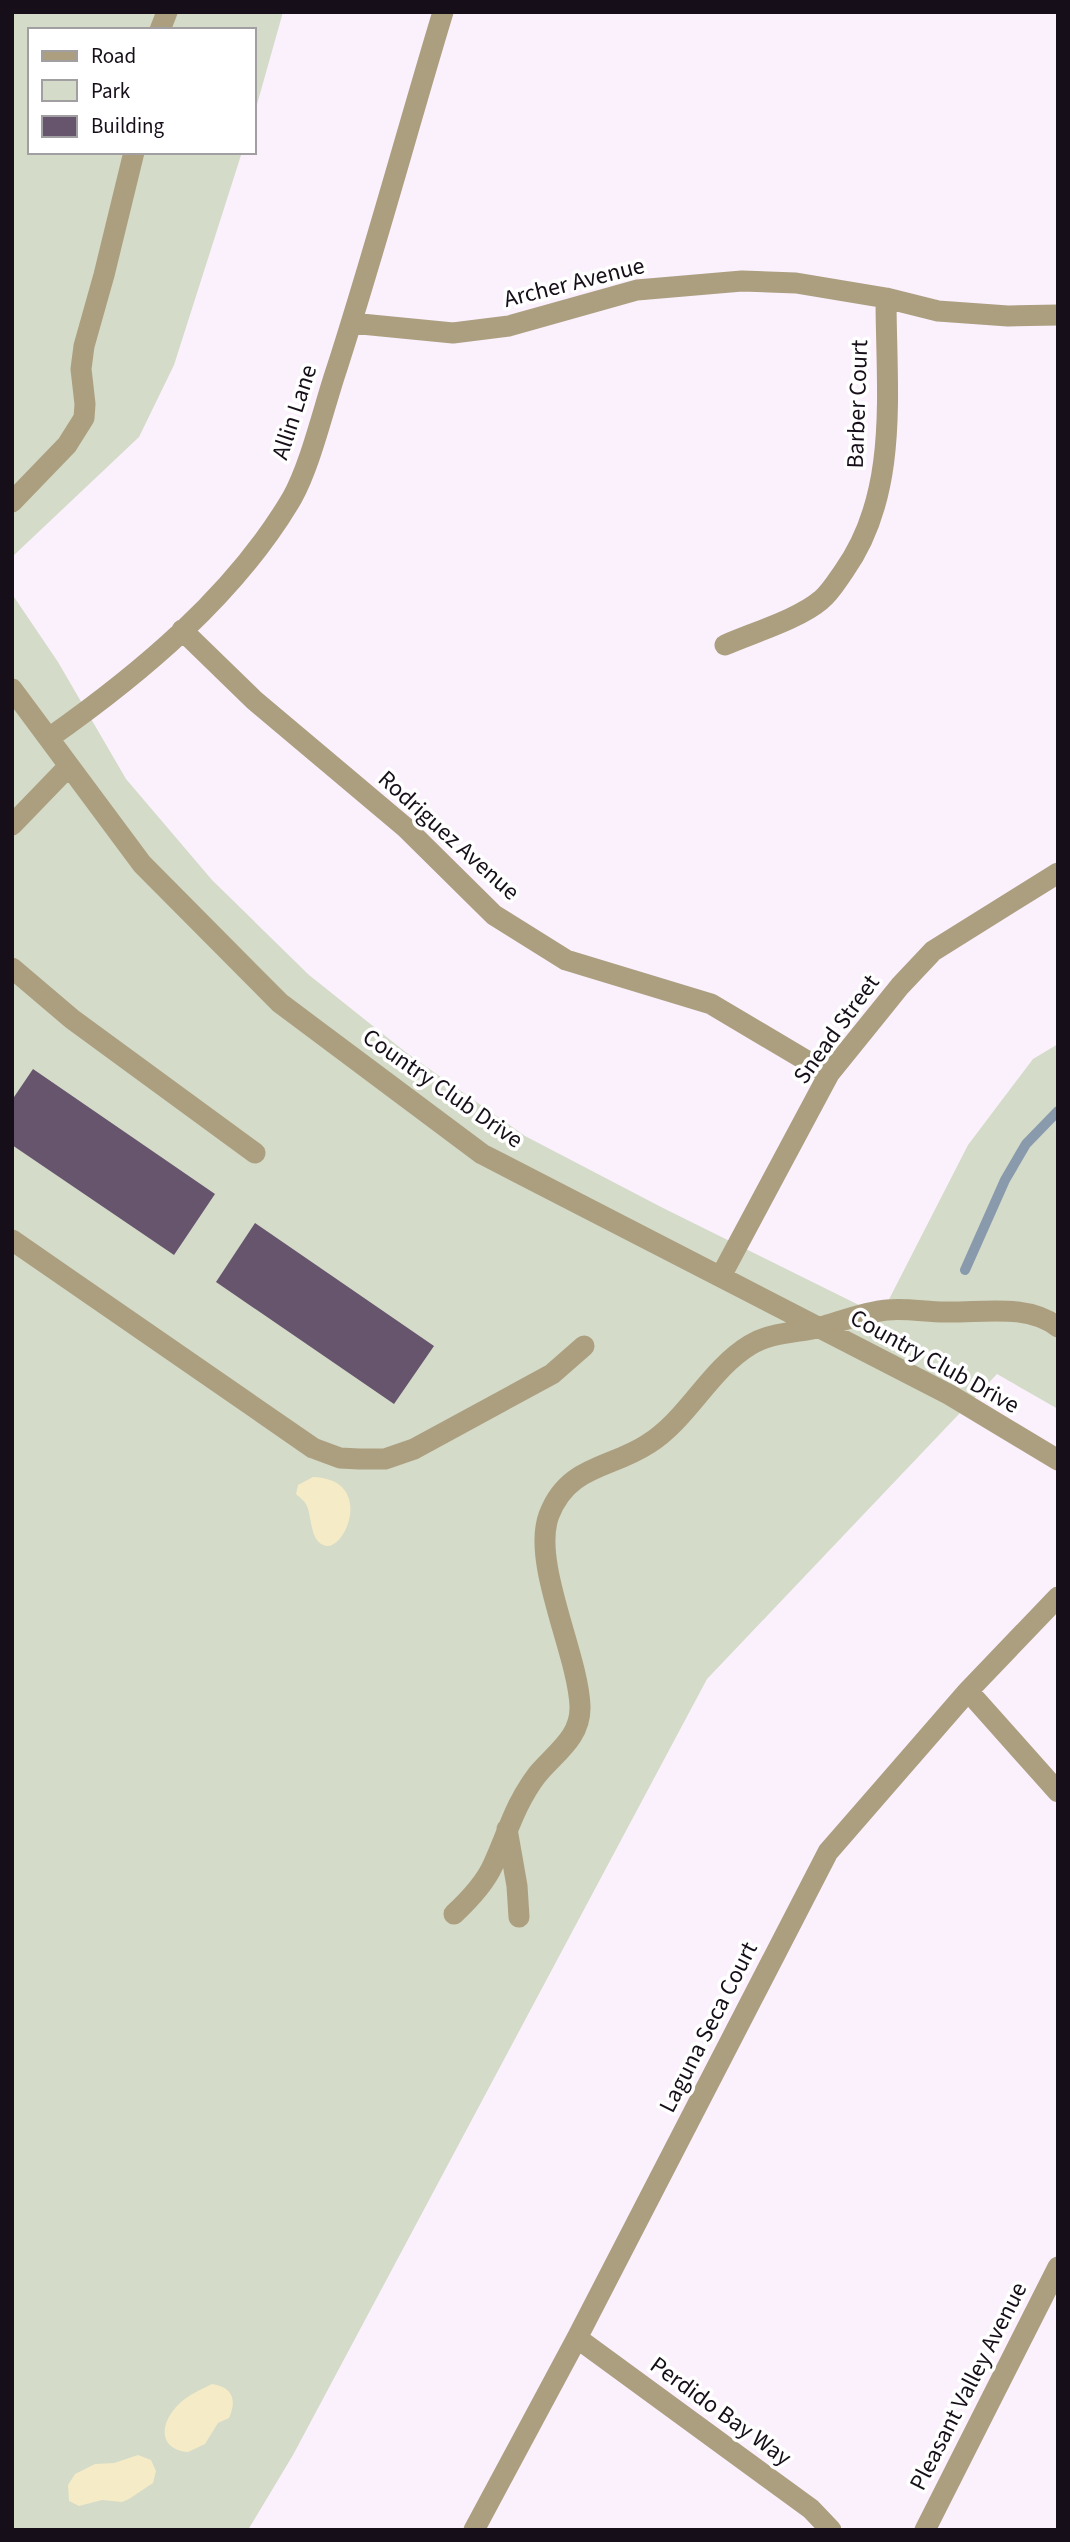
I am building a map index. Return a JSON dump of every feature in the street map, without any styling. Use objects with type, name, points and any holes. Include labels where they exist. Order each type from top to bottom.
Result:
[{"type":"street","name":"Allin Lane","points":[[49,738],[108,696],[146,665],[182,630],[250,561],[293,496],[351,323],[443,12]]},
{"type":"street","points":[[12,502],[67,445],[84,418],[81,369],[84,346],[134,154]]},
{"type":"street","name":"Archer Avenue","points":[[351,323],[453,333],[509,326],[637,290],[742,281],[796,283],[886,298],[937,311],[1008,316],[1058,315]]},
{"type":"street","name":"Barber Court","points":[[725,645],[804,611],[822,600],[857,553],[870,525],[886,454],[886,298]]},
{"type":"street","name":"Rodriguez Avenue","points":[[182,630],[254,700],[406,828],[494,915],[566,960],[711,1004],[829,1074]]},
{"type":"street","name":"Country Club Drive","points":[[12,689],[142,864],[280,1003],[482,1154],[950,1395],[1058,1460]]},
{"type":"street","points":[[12,825],[69,766]]},
{"type":"street","name":"Snead Street","points":[[721,1276],[829,1074],[900,986],[933,951],[1058,873]]},
{"type":"street","points":[[12,968],[72,1019],[255,1153]]},
{"type":"street","points":[[12,1240],[313,1448],[341,1458],[385,1459],[414,1449],[552,1374],[584,1346]]},
{"type":"street","points":[[454,1914],[488,1876],[518,1802],[538,1774],[574,1734],[579,1722],[579,1693],[545,1550],[547,1524],[559,1495],[572,1480],[649,1444],[696,1398],[717,1373],[762,1338],[887,1310],[1024,1312],[1049,1320],[1058,1326]]},
{"type":"street","name":"Laguna Seca Court","points":[[474,2530],[577,2338],[828,1852],[968,1691],[1058,1597]]},
{"type":"street","points":[[968,1691],[1058,1792]]},
{"type":"street","points":[[507,1829],[517,1886],[519,1917]]},
{"type":"street","name":"Pleasant Valley Avenue","points":[[925,2530],[1058,2267]]},
{"type":"street","name":"Perdido Bay Way","points":[[577,2338],[811,2509],[831,2530]]},
{"type":"green space","points":[[12,12],[283,12],[256,108],[256,28],[28,28],[28,154],[241,154],[174,365],[139,437],[12,557]]},
{"type":"green space","points":[[12,594],[58,662],[126,779],[212,880],[309,975],[408,1054],[525,1136],[869,1310],[881,1315],[968,1145],[1033,1059],[1058,1044],[1058,1409],[997,1374],[707,1679],[293,2455],[248,2530],[12,2530]]},
{"type":"sand","points":[[313,1477],[333,1481],[345,1490],[350,1502],[346,1529],[331,1545],[323,1545],[316,1538],[307,1506],[296,1494],[298,1485]]},
{"type":"sand","points":[[212,2384],[225,2388],[231,2395],[233,2406],[229,2418],[218,2423],[205,2444],[188,2452],[171,2446],[165,2434],[165,2426],[173,2411],[186,2398]]},
{"type":"sand","points":[[138,2455],[151,2460],[156,2471],[153,2483],[129,2499],[122,2502],[102,2500],[79,2506],[69,2501],[68,2485],[75,2474],[95,2464],[114,2463]]},
{"type":"building","points":[[33,1069],[215,1194],[174,1255],[12,1145],[12,1100]]},
{"type":"building","points":[[255,1223],[434,1346],[394,1404],[216,1282]]},
{"type":"waterway","points":[[965,1270],[1005,1180],[1026,1144],[1058,1111]]}]
